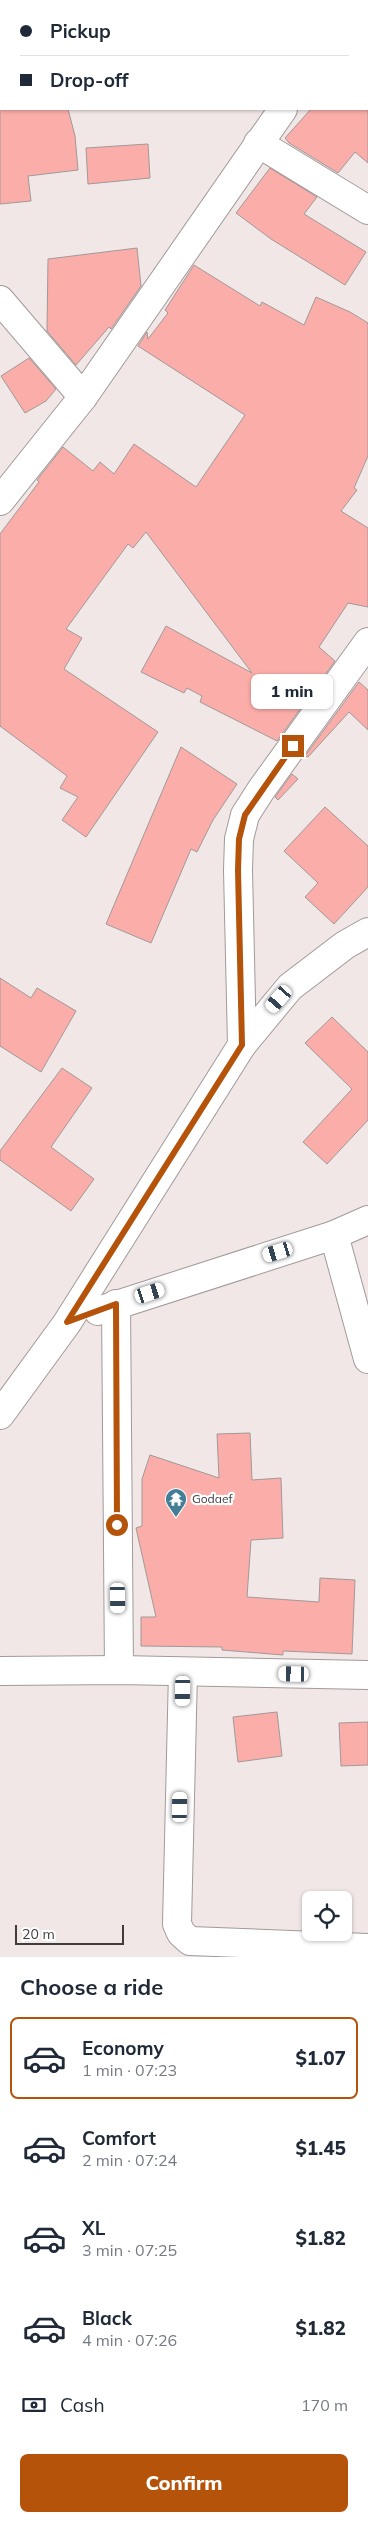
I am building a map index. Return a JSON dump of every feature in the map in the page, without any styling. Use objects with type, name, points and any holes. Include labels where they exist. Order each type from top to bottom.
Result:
[{"type":"street","points":[[0,501],[83,397],[280,111]]},
{"type":"street","points":[[258,143],[368,210]]},
{"type":"street","points":[[0,300],[83,397]]},
{"type":"street","points":[[242,1045],[238,870],[239,839],[245,815],[368,642]]},
{"type":"street","points":[[0,1415],[67,1322],[242,1045],[290,987],[345,945],[368,932]]},
{"type":"street","points":[[67,1322],[116,1304],[334,1235],[368,1220]]},
{"type":"street","points":[[334,1235],[368,1359]]},
{"type":"street","points":[[116,1304],[119,1670]]},
{"type":"street","points":[[0,1671],[119,1670],[368,1675]]},
{"type":"street","points":[[183,1672],[177,1924],[181,1933],[190,1941],[308,1951],[368,1948]]},
{"type":"building","points":[[0,110],[68,110],[75,136],[78,170],[28,176],[31,201],[0,204]]},
{"type":"building","points":[[310,110],[368,110],[368,163],[355,152],[338,173],[289,143],[285,138]]},
{"type":"building","points":[[148,144],[150,178],[88,184],[86,148]]},
{"type":"building","points":[[270,168],[317,197],[304,214],[366,252],[345,285],[271,239],[236,213]]},
{"type":"building","points":[[137,248],[141,286],[111,329],[109,327],[76,365],[47,331],[48,259]]},
{"type":"building","points":[[194,265],[260,306],[262,302],[304,325],[316,297],[350,312],[368,323],[368,456],[354,488],[357,490],[341,511],[368,528],[368,607],[348,603],[319,647],[335,661],[277,741],[200,702],[202,696],[187,688],[184,693],[141,672],[166,626],[252,673],[146,532],[133,548],[128,544],[66,629],[82,638],[64,669],[158,732],[86,837],[62,820],[78,797],[60,788],[67,776],[0,726],[0,534],[39,482],[37,480],[63,447],[93,471],[100,462],[114,474],[134,444],[196,487],[245,415],[138,346],[147,332],[148,339],[168,313],[165,310]]},
{"type":"building","points":[[29,358],[56,389],[46,401],[25,413],[1,376]]},
{"type":"building","points":[[359,682],[368,690],[368,730],[349,712],[308,757],[305,756]]},
{"type":"building","points":[[181,747],[237,784],[213,820],[197,852],[191,849],[151,943],[106,924]]},
{"type":"building","points":[[292,774],[298,779],[278,800],[275,797]]},
{"type":"building","points":[[325,807],[368,846],[368,887],[334,924],[305,897],[318,883],[284,851]]},
{"type":"building","points":[[0,978],[31,998],[37,988],[76,1011],[41,1072],[0,1046]]},
{"type":"building","points":[[332,1017],[368,1052],[368,1120],[327,1164],[303,1142],[352,1089],[305,1043]]},
{"type":"building","points":[[62,1068],[92,1088],[51,1147],[94,1179],[71,1211],[0,1160],[0,1151]]},
{"type":"building","points":[[250,1433],[252,1480],[281,1478],[283,1538],[251,1540],[247,1597],[319,1602],[320,1578],[355,1580],[352,1654],[283,1651],[283,1655],[222,1650],[222,1647],[141,1646],[141,1617],[156,1617],[136,1528],[142,1526],[142,1479],[150,1455],[219,1478],[217,1434]]},
{"type":"building","points":[[277,1712],[282,1756],[238,1762],[233,1717]]},
{"type":"building","points":[[368,1722],[368,1765],[341,1766],[339,1723]]},
{"type":"place","name":"Godaef","points":[[176,1518]]},
{"type":"route","points":[[117,1525],[116,1304],[67,1322],[242,1045],[239,839],[245,815],[293,746]]}]
